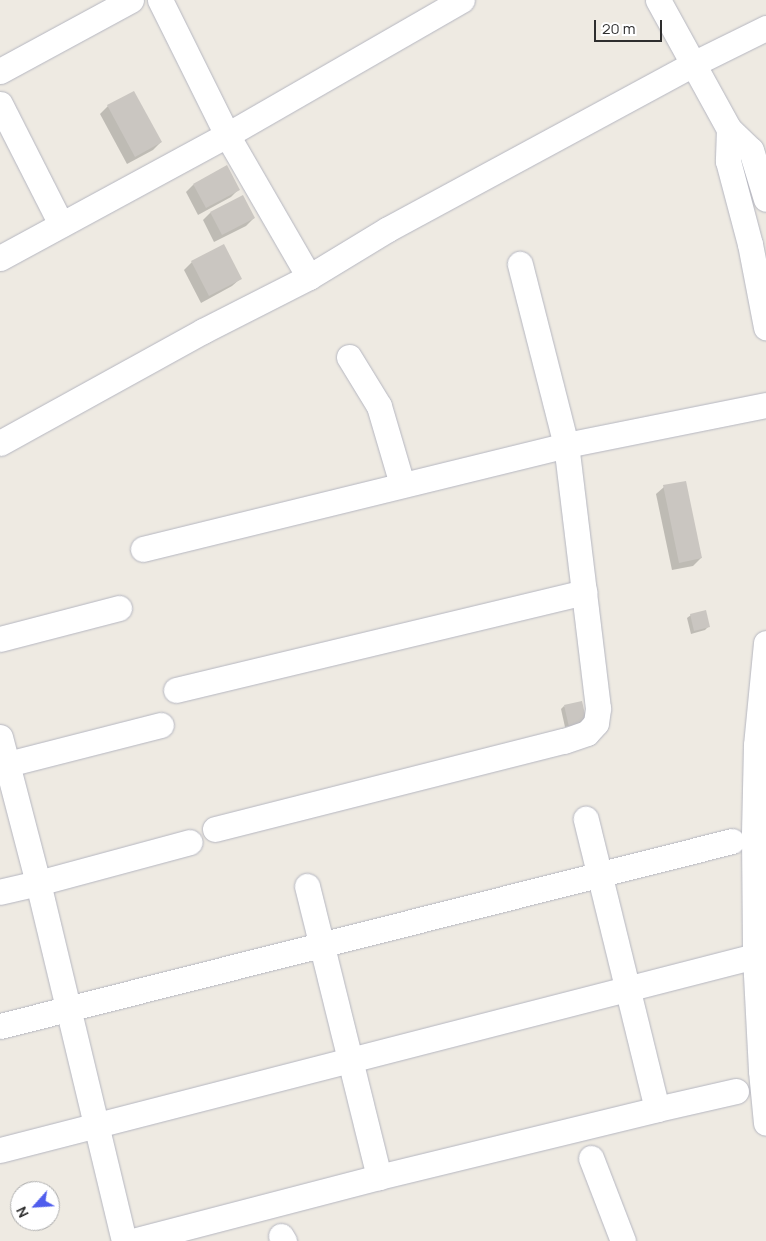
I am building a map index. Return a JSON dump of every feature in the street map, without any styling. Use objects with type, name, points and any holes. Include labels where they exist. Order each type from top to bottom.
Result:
[{"type":"street","points":[[0,71],[131,0]]},
{"type":"street","points":[[160,0],[227,135],[309,277]]},
{"type":"street","points":[[0,258],[227,135],[462,0]]},
{"type":"street","points":[[658,0],[729,129],[751,150],[766,199]]},
{"type":"street","points":[[0,443],[203,331],[309,277],[388,229],[693,64],[766,28]]},
{"type":"street","points":[[0,104],[61,224]]},
{"type":"street","points":[[729,129],[728,161],[756,271],[766,327]]},
{"type":"street","points":[[215,829],[564,741],[587,733],[596,723],[598,708],[566,445],[520,264]]},
{"type":"street","points":[[349,357],[379,406],[402,484]]},
{"type":"street","points":[[143,549],[566,445],[766,406]]},
{"type":"street","points":[[176,690],[584,592]]},
{"type":"street","points":[[0,639],[119,608]]},
{"type":"street","points":[[766,643],[756,745],[761,797],[754,835],[755,956],[766,1123]]},
{"type":"street","points":[[4,766],[161,725]]},
{"type":"street","points":[[0,737],[4,766],[38,883],[124,1241]]},
{"type":"street","points":[[586,819],[658,1109]]},
{"type":"street","points":[[0,1026],[732,841]]},
{"type":"street","points":[[0,892],[190,842]]},
{"type":"street","points":[[307,886],[379,1177]]},
{"type":"street","points":[[0,1150],[629,990],[755,956]]},
{"type":"street","points":[[133,1241],[379,1177],[736,1091]]},
{"type":"street","points":[[591,1158],[622,1241]]},
{"type":"building","points":[[134,91],[162,142],[135,157],[107,105]]},
{"type":"building","points":[[227,165],[240,190],[206,208],[193,184]]},
{"type":"building","points":[[243,195],[255,218],[222,235],[210,212]]},
{"type":"building","points":[[224,244],[242,279],[209,296],[191,261]]},
{"type":"building","points":[[686,481],[702,558],[679,563],[663,485]]},
{"type":"building","points":[[706,610],[710,627],[694,631],[690,614]]},
{"type":"building","points":[[582,701],[587,723],[569,727],[564,705]]}]
